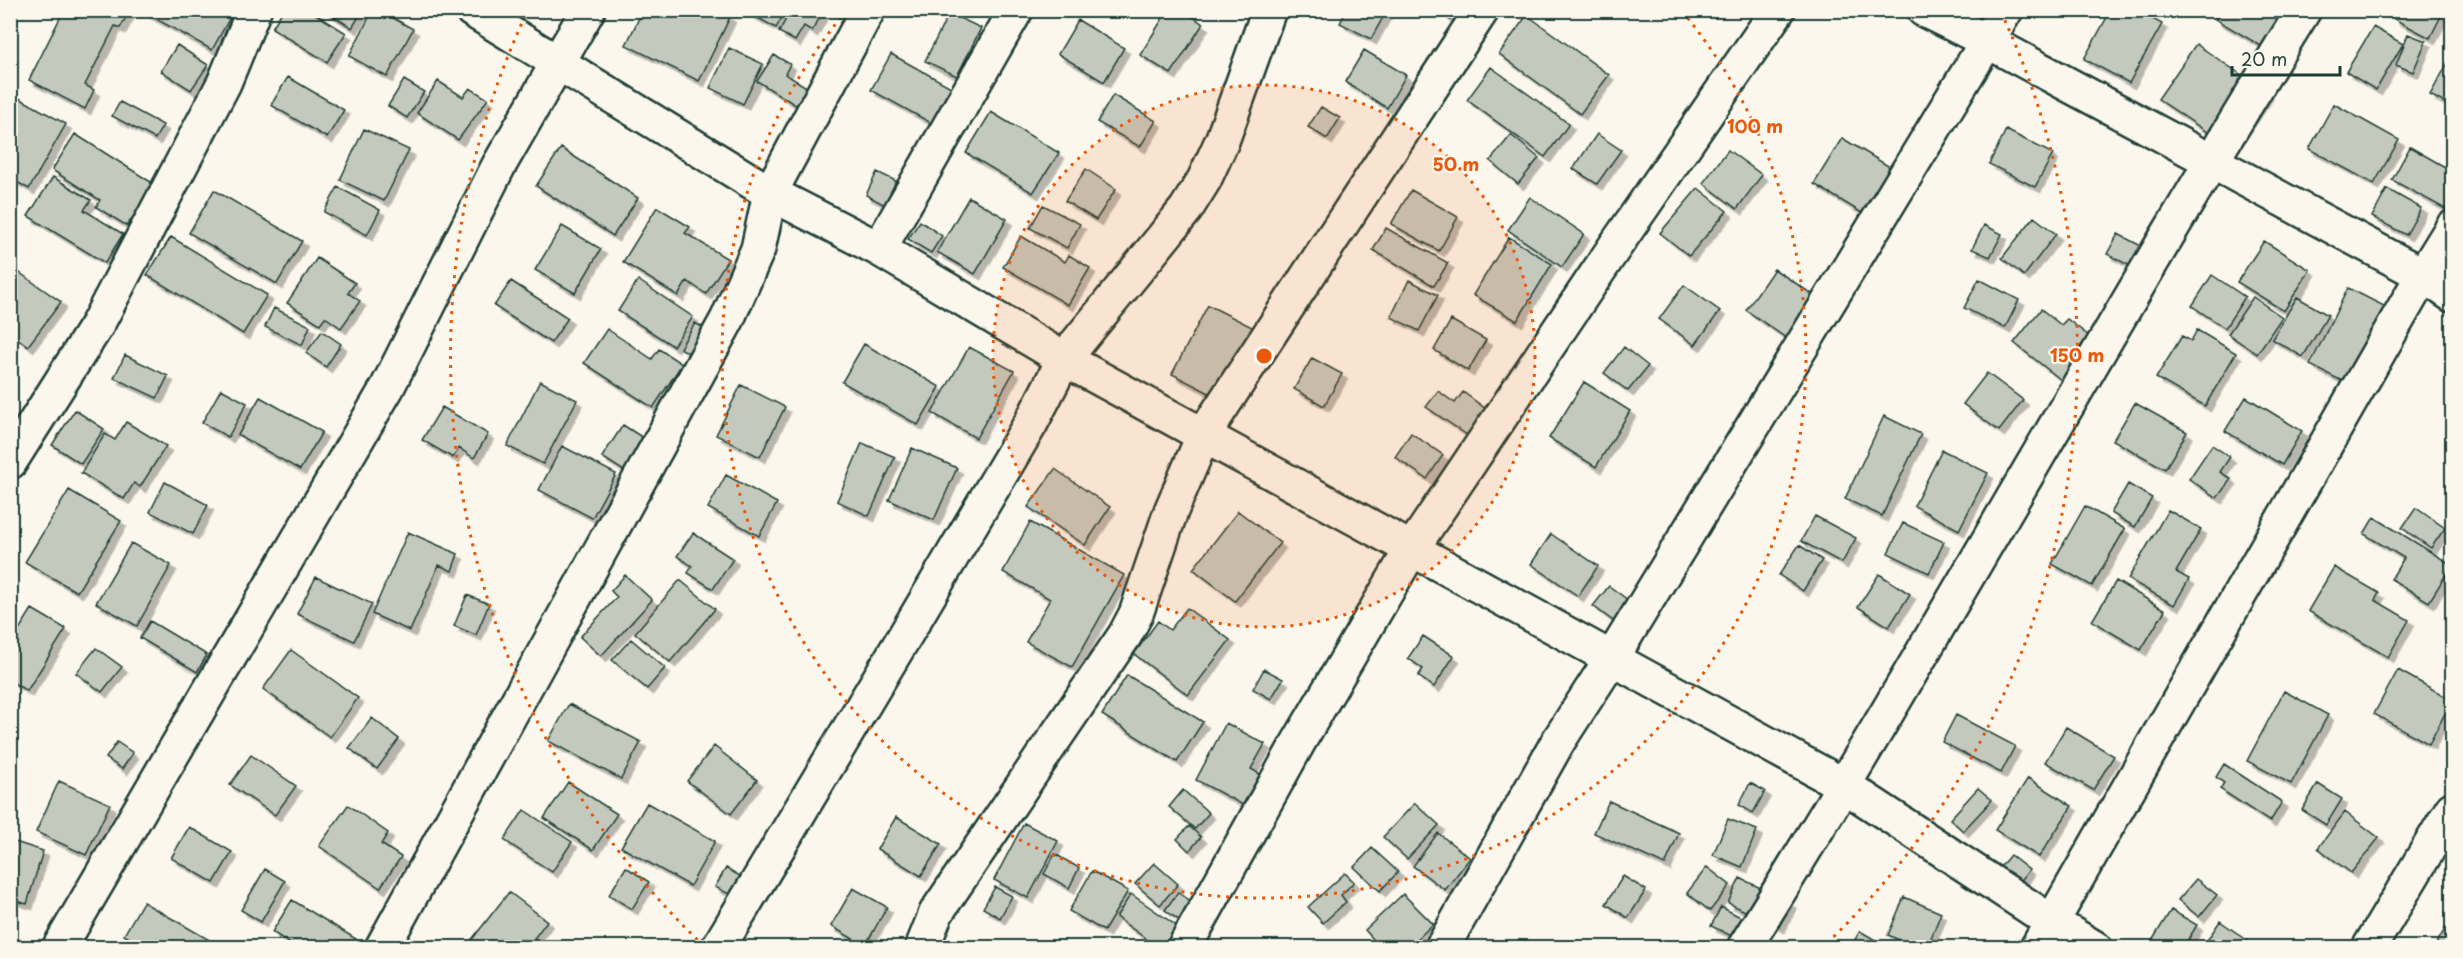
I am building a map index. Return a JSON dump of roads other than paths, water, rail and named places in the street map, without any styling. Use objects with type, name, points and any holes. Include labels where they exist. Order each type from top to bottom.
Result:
[{"type":"street","points":[[10,462],[97,325],[224,83],[254,10]]},
{"type":"street","points":[[472,10],[770,193],[879,249],[1064,359],[1845,786],[2044,935],[2095,948]]},
{"type":"street","points":[[59,948],[387,388],[498,166],[588,10]]},
{"type":"street","points":[[382,948],[727,320],[758,249],[770,193],[868,10]]},
{"type":"street","points":[[879,249],[1016,10]]},
{"type":"street","points":[[718,948],[1031,423],[1064,359],[1172,227],[1204,180],[1222,141],[1269,10]]},
{"type":"street","points":[[922,948],[936,913],[1125,635],[1136,614],[1171,511],[1204,434],[1482,10]]},
{"type":"street","points":[[1184,948],[1298,743],[1411,550],[1616,245],[1778,10]]},
{"type":"street","points":[[1924,10],[1987,41],[2423,275],[2452,295]]},
{"type":"street","points":[[1442,948],[1559,740],[1612,658],[2006,10]]},
{"type":"street","points":[[1744,948],[1845,786],[2210,162],[2304,10]]},
{"type":"street","points":[[2044,935],[2452,228]]},
{"type":"street","points":[[2370,948],[2452,808]]}]
